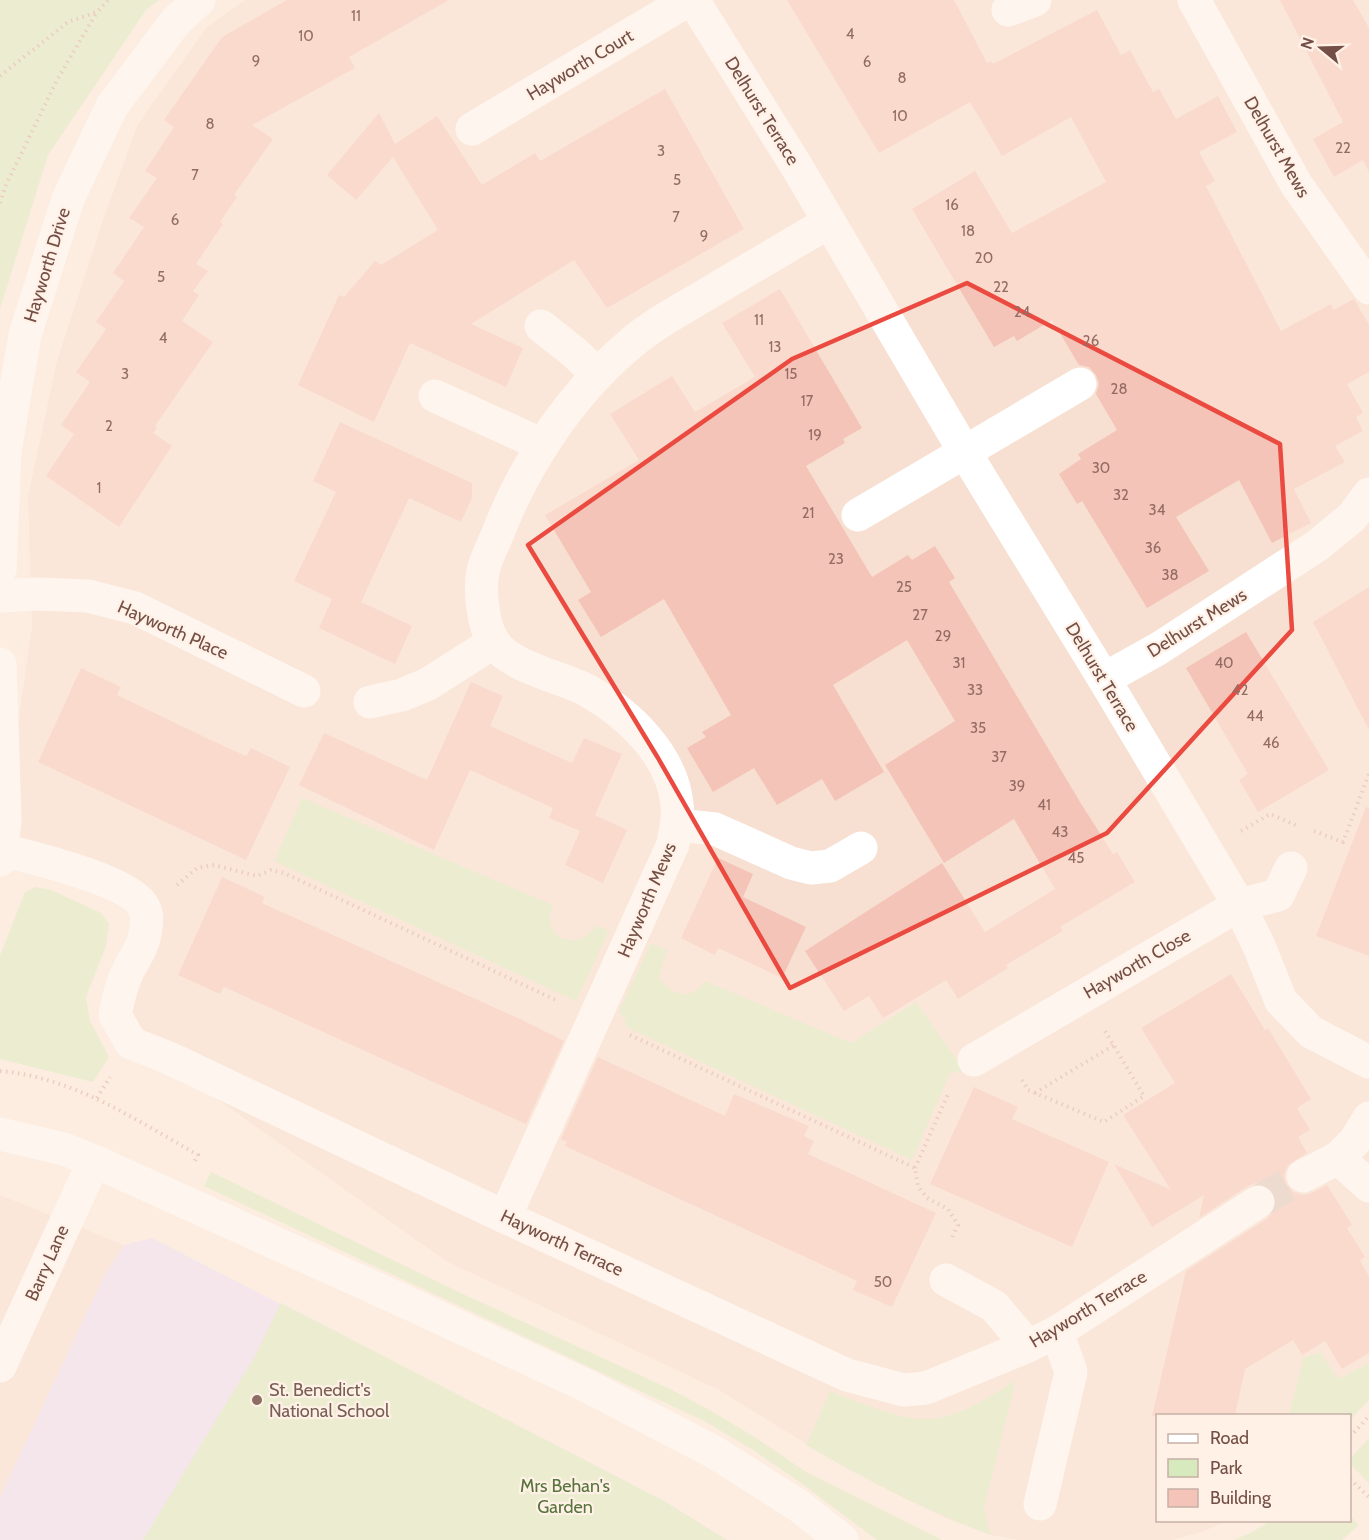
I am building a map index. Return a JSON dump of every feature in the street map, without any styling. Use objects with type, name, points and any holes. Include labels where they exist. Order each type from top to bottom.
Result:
[{"type":"street","name":"Hayworth Drive","points":[[0,569],[4,451],[25,335],[68,199],[112,106],[176,21],[199,0]]},
{"type":"street","name":"Hayworth Court","points":[[472,129],[688,0]]},
{"type":"street","name":"Delhurst Terrace","points":[[693,0],[1239,905],[1259,946],[1281,1001],[1311,1032],[1369,1062]]},
{"type":"street","name":"Delhurst Mews","points":[[1194,0],[1296,184],[1369,288]]},
{"type":"street","points":[[370,702],[402,695],[428,684],[494,642],[482,606],[483,571],[506,512],[543,445],[597,374],[630,344],[683,308],[829,222]]},
{"type":"street","points":[[541,326],[597,374]]},
{"type":"street","points":[[858,514],[1080,384]]},
{"type":"street","points":[[435,396],[543,445]]},
{"type":"street","name":"Delhurst Mews","points":[[1104,679],[1158,649],[1318,545],[1352,517],[1369,494]]},
{"type":"street","name":"Hayworth Place","points":[[0,596],[37,594],[88,596],[135,609],[304,691]]},
{"type":"street","name":"Hayworth Mews","points":[[494,642],[515,661],[588,691],[628,719],[650,740],[670,777],[677,804],[677,825],[673,844],[504,1217]]},
{"type":"street","points":[[0,664],[5,822],[1,855],[82,873],[123,889],[137,898],[145,910]]},
{"type":"street","points":[[677,825],[715,829],[791,862],[811,868],[830,866],[861,848]]},
{"type":"street","name":"Hayworth Close","points":[[964,1071],[1084,995],[1239,905],[1278,895],[1291,868]]},
{"type":"street","name":"Hayworth Terrace","points":[[145,910],[145,936],[138,955],[127,972],[119,994],[115,1016],[131,1043],[169,1058],[504,1217],[847,1375],[904,1390],[926,1388],[1042,1339],[1258,1202]]},
{"type":"street","points":[[1303,1176],[1338,1158],[1355,1141],[1369,1118]]},
{"type":"street","points":[[0,1134],[64,1149],[94,1161],[387,1293],[566,1377],[714,1452],[799,1506],[842,1540]]},
{"type":"street","points":[[1338,1158],[1369,1186]]},
{"type":"street","name":"Barry Lane","points":[[0,1366],[94,1161]]},
{"type":"street","points":[[946,1280],[994,1306],[1042,1339],[1071,1372],[1040,1504]]},
{"type":"path","points":[[0,203],[5,187],[57,80],[97,12],[108,0]]},
{"type":"path","points":[[0,76],[68,22],[97,12]]},
{"type":"path","points":[[145,910],[197,868],[214,865],[257,876],[271,870],[284,873],[915,1168]]},
{"type":"path","points":[[1016,1073],[1029,1090],[1104,1122],[1144,1096],[1084,995]]},
{"type":"path","points":[[1035,1093],[1114,1046]]},
{"type":"path","points":[[0,1071],[22,1073],[97,1098],[198,1155],[177,1199]]},
{"type":"path","points":[[946,1280],[942,1260],[957,1225],[948,1209],[927,1198],[918,1186],[915,1168],[964,1071]]},
{"type":"path","points":[[1351,1436],[1369,1416]]},
{"type":"path","points":[[1351,1480],[1369,1497]]},
{"type":"highlighted area","points":[[967,283],[1280,444],[1292,630],[1107,833],[790,988],[658,758],[528,545],[792,359]]},
{"type":"shaded area","points":[[245,0],[1369,0],[1369,1400],[1351,1419],[1351,1414],[1156,1414],[1156,1522],[1225,1522],[1202,1532],[1172,1540],[1018,1540],[991,1535],[945,1518],[846,1468],[719,1390],[446,1261],[159,1058],[126,1045],[127,944],[131,916],[112,898],[0,848],[32,627],[28,496],[57,361],[105,214],[138,124],[207,27]]},
{"type":"shaded area","points":[[0,1195],[124,1245],[104,1276],[0,1497]]},
{"type":"shaded area","name":"St. Benedict's National School","points":[[152,1238],[664,1501],[727,1540],[0,1540],[0,1497],[104,1276],[124,1245]]},
{"type":"green space","points":[[0,0],[159,0],[146,10],[48,155],[0,309]]},
{"type":"green space","points":[[302,798],[553,905],[550,916],[551,926],[563,938],[580,939],[596,925],[609,931],[576,1001],[274,861]]},
{"type":"green space","points":[[35,887],[51,890],[101,913],[109,924],[106,946],[86,997],[90,1021],[109,1057],[93,1082],[0,1059],[0,956],[25,892]]},
{"type":"green space","points":[[651,943],[667,950],[659,977],[664,984],[676,992],[688,994],[694,992],[705,981],[851,1043],[916,1002],[965,1071],[950,1073],[912,1160],[626,1027],[625,1019],[619,1011]]},
{"type":"green space","points":[[211,1172],[465,1295],[668,1388],[756,1438],[806,1472],[942,1540],[877,1540],[801,1483],[753,1450],[704,1421],[204,1186]]},
{"type":"green space","name":"Mrs Behan's Garden","points":[[281,1303],[664,1501],[727,1540],[143,1540],[255,1356]]},
{"type":"green space","points":[[1320,1352],[1338,1379],[1369,1363],[1369,1400],[1351,1419],[1351,1414],[1289,1414],[1303,1358]]},
{"type":"green space","points":[[1016,1380],[984,1508],[991,1535],[897,1494],[806,1445],[830,1391],[892,1414],[928,1419],[963,1410]]},
{"type":"green space","points":[[1369,1438],[1369,1483],[1351,1465],[1351,1458]]},
{"type":"green space","points":[[1351,1517],[1359,1525],[1342,1540],[1234,1540],[1269,1522],[1351,1522]]},
{"type":"building","points":[[287,0],[449,0],[349,57],[355,68],[252,125],[273,139],[234,195],[237,197],[220,222],[223,224],[196,264],[208,271],[193,291],[199,295],[182,321],[213,342],[155,426],[157,428],[153,433],[172,446],[119,527],[46,476],[74,434],[61,425],[90,382],[76,372],[106,329],[96,322],[124,281],[113,273],[144,227],[129,218],[157,178],[145,171],[174,127],[164,120],[222,37]]},
{"type":"building","points":[[787,0],[954,0],[987,63],[991,61],[993,64],[1097,10],[1121,55],[1130,50],[1153,92],[1159,89],[1176,119],[1218,96],[1237,132],[1199,152],[1215,181],[1206,186],[1281,331],[1331,304],[1333,310],[1354,299],[1369,325],[1369,372],[1347,384],[1363,413],[1356,417],[1363,431],[1335,446],[1345,462],[1294,489],[1311,523],[1272,543],[1239,480],[1176,517],[1209,571],[1147,608],[1082,501],[1077,504],[1059,474],[1081,459],[1078,454],[1117,430],[1096,394],[1099,384],[1096,375],[1089,367],[1079,365],[1052,320],[1017,341],[1014,336],[994,347],[912,209],[975,171],[1012,233],[1106,182],[1071,117],[1002,156],[970,102],[879,153]]},
{"type":"building","points":[[1280,0],[1353,0],[1369,28],[1369,172],[1363,160],[1334,177],[1313,139],[1343,122]]},
{"type":"building","points":[[665,89],[744,229],[607,308],[574,260],[471,324],[523,348],[506,387],[410,343],[374,422],[298,385],[339,295],[344,297],[375,261],[381,265],[438,230],[393,157],[356,200],[327,175],[379,113],[395,144],[437,116],[482,185],[535,153],[540,161]]},
{"type":"building","points":[[780,289],[862,428],[843,439],[845,443],[806,466],[872,577],[908,555],[912,560],[935,546],[955,578],[949,582],[1080,802],[1113,854],[1117,852],[1135,882],[1060,927],[1063,931],[1006,965],[1008,968],[958,999],[946,980],[883,1018],[869,996],[844,1011],[805,951],[942,863],[985,932],[1055,889],[1014,819],[944,863],[885,765],[955,721],[907,640],[833,685],[884,772],[835,801],[822,779],[777,805],[754,768],[713,792],[687,748],[706,737],[702,732],[731,715],[664,599],[601,637],[578,600],[591,592],[545,515],[639,460],[610,414],[672,376],[695,412],[755,377],[722,323]]},
{"type":"building","points":[[340,422],[472,483],[472,498],[461,522],[409,498],[361,602],[412,626],[395,664],[319,628],[332,599],[294,581],[336,492],[313,481]]},
{"type":"building","points":[[1369,587],[1369,730],[1313,622]]},
{"type":"building","points":[[1246,632],[1329,770],[1258,812],[1239,780],[1248,774],[1186,668]]},
{"type":"building","points":[[81,668],[121,687],[117,695],[215,742],[246,756],[251,748],[290,767],[246,860],[38,762]]},
{"type":"building","points":[[471,682],[503,696],[490,726],[572,763],[584,738],[622,754],[595,815],[627,830],[603,883],[565,865],[580,831],[549,818],[553,808],[470,770],[434,850],[299,785],[324,733],[427,780]]},
{"type":"building","points":[[1366,807],[1369,808],[1369,956],[1316,936]]},
{"type":"building","points":[[718,858],[753,874],[743,897],[806,927],[782,978],[718,948],[715,955],[681,938]]},
{"type":"building","points":[[222,877],[265,897],[262,903],[564,1041],[526,1124],[224,987],[220,994],[178,975]]},
{"type":"building","points":[[1231,974],[1265,1030],[1268,1028],[1311,1099],[1297,1108],[1310,1130],[1298,1137],[1307,1153],[1288,1165],[1284,1175],[1286,1184],[1293,1192],[1303,1195],[1327,1185],[1352,1225],[1347,1228],[1365,1257],[1360,1260],[1369,1277],[1369,1353],[1342,1369],[1325,1341],[1302,1355],[1293,1340],[1245,1369],[1235,1414],[1156,1414],[1152,1416],[1186,1271],[1268,1218],[1277,1202],[1273,1191],[1266,1185],[1256,1183],[1199,1218],[1204,1195],[1152,1227],[1114,1164],[1171,1190],[1123,1115],[1175,1083],[1141,1028]]},
{"type":"building","points":[[598,1057],[725,1116],[734,1094],[809,1126],[804,1136],[814,1141],[808,1154],[936,1213],[892,1307],[853,1290],[857,1281],[565,1146],[567,1142],[561,1139]]},
{"type":"building","points":[[974,1087],[1018,1107],[1012,1119],[1109,1162],[1072,1247],[930,1184]]},
{"type":"tunnel","points":[[1258,1202],[1303,1176]]},
{"type":"place","name":"St. Benedict's National School","points":[[257,1400]]}]
